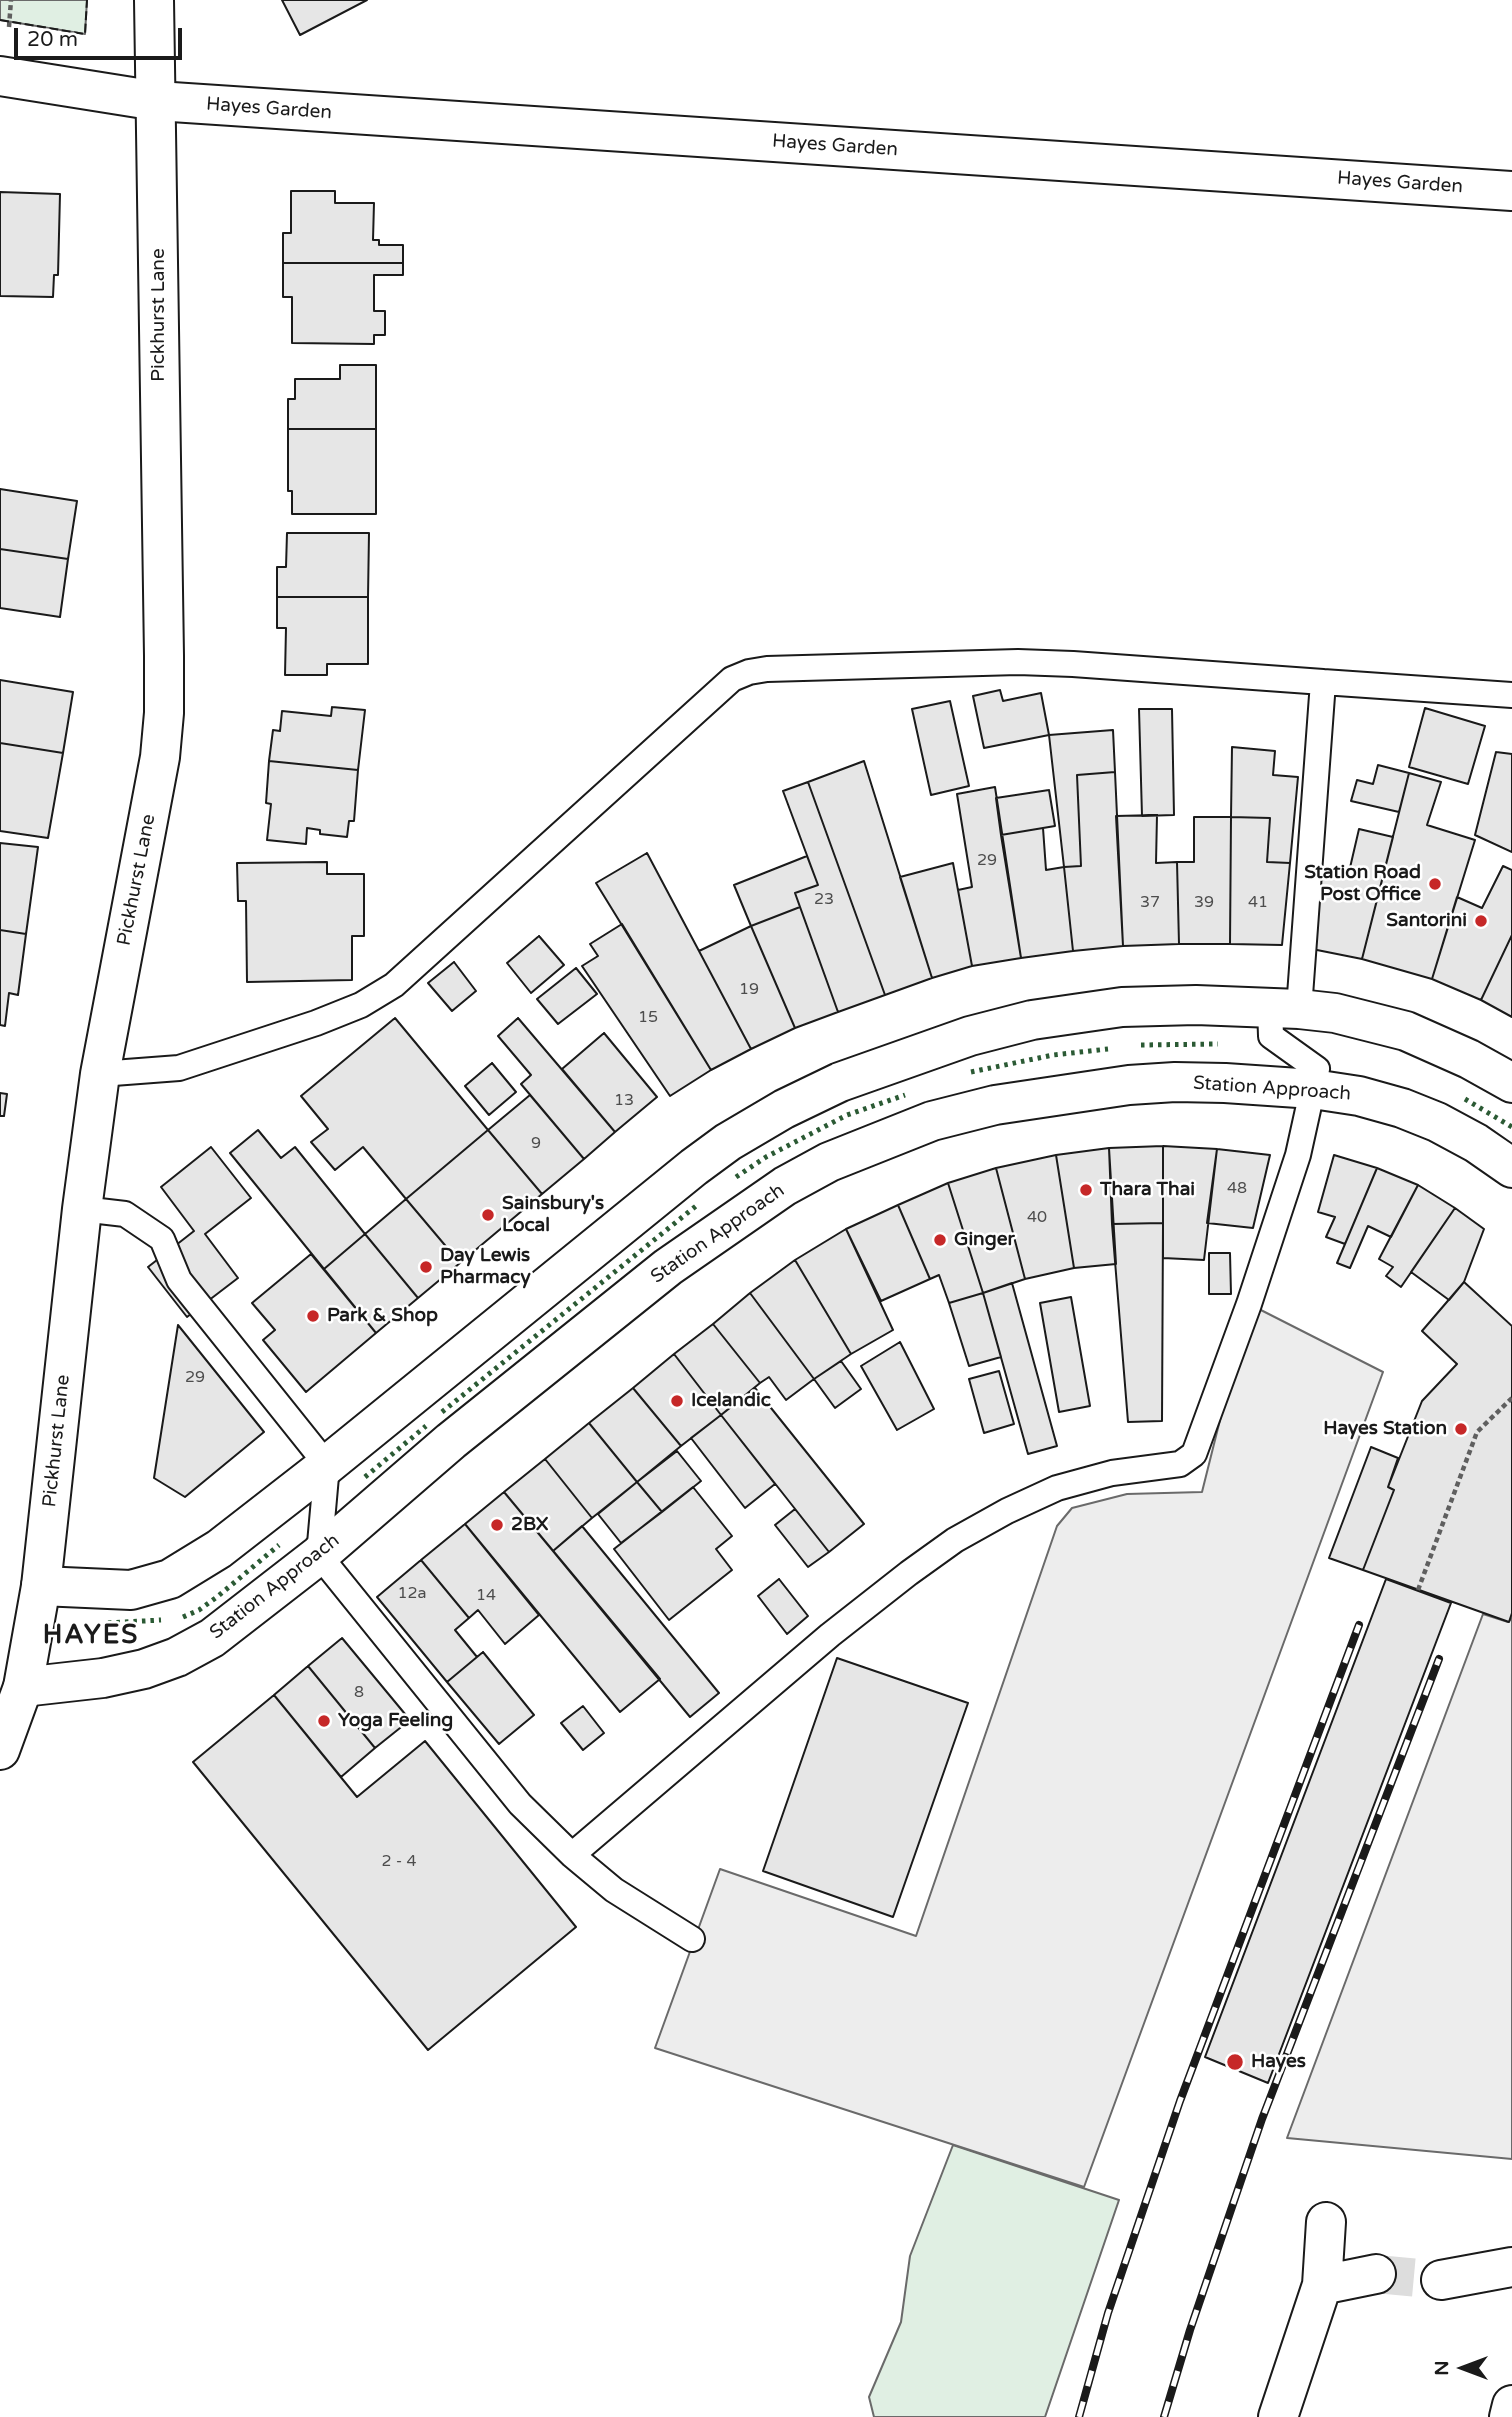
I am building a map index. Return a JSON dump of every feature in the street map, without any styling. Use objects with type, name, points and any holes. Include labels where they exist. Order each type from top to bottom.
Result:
[{"type":"street","name":"Pickhurst Lane","points":[[0,1750],[23,1687],[41,1586],[82,1209],[100,1074],[153,797],[164,713],[154,0]]},
{"type":"street","name":"Hayes Garden","points":[[0,76],[157,101],[1512,191]]},
{"type":"street","points":[[41,1586],[131,1590],[170,1579],[219,1549],[327,1465],[728,1142],[784,1109],[840,1082],[970,1035],[1032,1020],[1122,1007],[1196,1005],[1284,1008],[1335,1013],[1406,1031],[1469,1059],[1512,1083]]},
{"type":"street","name":"Station Approach","points":[[23,1687],[103,1678],[144,1669],[177,1657],[212,1638],[319,1555],[451,1441],[668,1267],[785,1186],[829,1162],[932,1121],[995,1105],[1056,1094],[1175,1082],[1313,1089],[1359,1096],[1402,1108],[1437,1122],[1476,1143],[1512,1168]]},
{"type":"street","points":[[1278,2417],[1322,2285],[1326,2222]]},
{"type":"street","points":[[1441,2280],[1512,2267]]},
{"type":"street","points":[[1322,2285],[1376,2274]]},
{"type":"street","points":[[1509,2417],[1512,2405]]},
{"type":"lane","points":[[100,1074],[180,1068],[316,1023],[361,1005],[404,975],[732,679],[749,672],[767,669],[1018,662],[1087,664],[1512,695]]},
{"type":"lane","points":[[572,1855],[830,1635],[954,1541],[1007,1511],[1058,1488],[1112,1472],[1180,1464],[1194,1454],[1249,1304],[1298,1155],[1317,1069],[1271,1036],[1284,1008],[1323,682]]},
{"type":"lane","points":[[82,1209],[125,1214],[162,1239],[180,1280],[327,1465],[319,1555],[520,1804],[572,1855],[614,1890],[692,1939]]},
{"type":"path","points":[[1418,1590],[1477,1432],[1512,1398]]},
{"type":"green space","points":[[0,0],[87,0],[85,34],[0,20]]},
{"type":"green space","points":[[953,2145],[1119,2200],[1045,2417],[874,2417],[869,2397],[901,2322],[910,2256]]},
{"type":"shaded area","points":[[1249,1304],[1383,1372],[1084,2187],[655,2048],[720,1869],[916,1936],[1057,1526],[1072,1508],[1127,1494],[1202,1492]]},
{"type":"shaded area","points":[[1483,1614],[1508,1622],[1512,1618],[1512,2159],[1287,2138]]},
{"type":"building","points":[[282,0],[367,0],[300,35]]},
{"type":"building","points":[[291,191],[335,191],[335,203],[374,203],[373,240],[379,240],[379,245],[403,245],[403,263],[283,263],[283,233],[291,233]]},
{"type":"building","points":[[0,192],[60,194],[58,275],[54,275],[53,297],[0,296]]},
{"type":"building","points":[[283,263],[403,263],[403,275],[374,275],[374,311],[385,311],[385,335],[374,335],[374,344],[292,343],[292,297],[283,297]]},
{"type":"building","points":[[340,365],[376,365],[376,429],[288,429],[288,399],[295,399],[295,379],[340,379]]},
{"type":"building","points":[[288,429],[376,429],[376,514],[292,514],[292,491],[288,491]]},
{"type":"building","points":[[0,489],[77,501],[68,559],[0,549]]},
{"type":"building","points":[[287,533],[369,533],[368,597],[277,597],[277,567],[286,567]]},
{"type":"building","points":[[0,549],[68,559],[60,617],[0,608]]},
{"type":"building","points":[[277,597],[368,597],[368,664],[327,664],[327,675],[285,675],[286,628],[277,628]]},
{"type":"building","points":[[0,680],[73,692],[63,753],[0,743]]},
{"type":"building","points":[[1000,690],[1003,701],[1041,693],[1049,735],[984,748],[973,696]]},
{"type":"building","points":[[950,701],[969,786],[931,795],[912,709]]},
{"type":"building","points":[[332,707],[365,710],[358,770],[269,761],[273,730],[280,731],[282,711],[331,716]]},
{"type":"building","points":[[1425,708],[1485,726],[1468,784],[1409,767]]},
{"type":"building","points":[[1139,709],[1172,709],[1174,815],[1142,816]]},
{"type":"building","points":[[1113,730],[1115,772],[1077,775],[1081,866],[1064,867],[1049,735]]},
{"type":"building","points":[[0,743],[63,753],[48,838],[0,831]]},
{"type":"building","points":[[1232,747],[1275,751],[1273,775],[1298,777],[1290,863],[1267,862],[1270,818],[1231,817]]},
{"type":"building","points":[[1496,752],[1512,754],[1512,852],[1475,835]]},
{"type":"building","points":[[269,761],[358,770],[354,821],[349,821],[347,837],[320,834],[320,830],[307,828],[306,844],[267,840],[271,804],[266,803]]},
{"type":"building","points":[[864,761],[932,978],[885,995],[808,782]]},
{"type":"building","points":[[1378,765],[1409,773],[1399,812],[1351,801],[1357,780],[1373,784]]},
{"type":"building","points":[[1115,772],[1123,946],[1073,951],[1064,867],[1081,866],[1077,775]]},
{"type":"building","points":[[1409,773],[1441,782],[1427,825],[1475,840],[1432,979],[1362,959]]},
{"type":"building","points":[[808,782],[885,995],[838,1012],[795,893],[818,885],[783,791]]},
{"type":"building","points":[[995,787],[1021,958],[972,966],[958,890],[972,887],[957,794]]},
{"type":"building","points":[[1049,790],[1055,826],[1001,835],[996,798]]},
{"type":"building","points":[[1157,815],[1156,863],[1177,862],[1179,944],[1123,946],[1116,816]]},
{"type":"building","points":[[1194,817],[1231,817],[1230,944],[1179,944],[1177,862],[1194,862]]},
{"type":"building","points":[[1231,817],[1270,818],[1267,862],[1290,863],[1282,945],[1230,944]]},
{"type":"building","points":[[1043,828],[1046,870],[1064,867],[1073,951],[1021,958],[1001,835]]},
{"type":"building","points":[[1359,829],[1393,837],[1362,959],[1312,949],[1321,868],[1349,872]]},
{"type":"building","points":[[0,843],[38,847],[26,934],[0,930]]},
{"type":"building","points":[[647,853],[751,1049],[711,1070],[596,883]]},
{"type":"building","points":[[807,856],[818,885],[795,893],[800,907],[751,926],[734,885]]},
{"type":"building","points":[[327,862],[327,874],[364,874],[364,936],[352,936],[352,980],[247,982],[246,901],[238,901],[237,863]]},
{"type":"building","points":[[953,863],[972,966],[932,978],[900,877]]},
{"type":"building","name":"Santorini","points":[[1503,866],[1512,870],[1512,935],[1481,1000],[1432,979],[1457,897],[1482,908]]},
{"type":"building","points":[[800,907],[838,1012],[795,1028],[751,926]]},
{"type":"building","points":[[622,924],[711,1070],[670,1096],[582,966],[598,956],[590,944]]},
{"type":"building","points":[[751,926],[795,1028],[751,1049],[699,951]]},
{"type":"building","points":[[0,930],[26,934],[18,995],[9,993],[5,1026],[0,1025]]},
{"type":"building","points":[[1512,935],[1512,1017],[1481,1000]]},
{"type":"building","points":[[539,936],[564,965],[531,993],[507,963]]},
{"type":"building","points":[[454,962],[476,991],[452,1011],[428,983]]},
{"type":"building","points":[[576,968],[597,994],[558,1024],[537,999]]},
{"type":"building","points":[[395,1018],[488,1130],[406,1199],[363,1147],[335,1170],[311,1142],[328,1129],[301,1096]]},
{"type":"building","points":[[518,1018],[615,1132],[584,1159],[521,1084],[531,1075],[498,1036]]},
{"type":"building","points":[[604,1033],[657,1097],[615,1132],[562,1069]]},
{"type":"building","points":[[492,1063],[516,1092],[489,1115],[465,1086]]},
{"type":"building","points":[[0,1093],[7,1094],[4,1116],[0,1116]]},
{"type":"building","points":[[530,1095],[584,1159],[542,1194],[488,1130]]},
{"type":"building","points":[[258,1130],[281,1158],[295,1147],[365,1234],[324,1269],[230,1153]]},
{"type":"building","points":[[488,1130],[542,1194],[460,1263],[406,1199]]},
{"type":"building","points":[[1163,1146],[1217,1149],[1204,1260],[1163,1258]]},
{"type":"building","points":[[1163,1146],[1163,1223],[1112,1224],[1109,1148]]},
{"type":"building","points":[[211,1147],[251,1198],[205,1234],[238,1278],[187,1317],[148,1267],[194,1231],[161,1187]]},
{"type":"building","name":"Thara Thai","points":[[1109,1148],[1116,1264],[1074,1268],[1056,1155]]},
{"type":"building","points":[[1217,1149],[1270,1155],[1253,1228],[1207,1223]]},
{"type":"building","points":[[1056,1155],[1074,1268],[1025,1279],[996,1168]]},
{"type":"building","points":[[1334,1155],[1377,1168],[1345,1244],[1326,1237],[1335,1217],[1318,1212]]},
{"type":"building","points":[[996,1168],[1025,1279],[983,1293],[948,1183]]},
{"type":"building","points":[[1377,1168],[1418,1185],[1391,1237],[1368,1226],[1350,1268],[1337,1263]]},
{"type":"building","name":"Ginger","points":[[948,1183],[983,1293],[949,1303],[939,1275],[930,1279],[898,1205]]},
{"type":"building","points":[[1418,1185],[1455,1208],[1401,1287],[1386,1276],[1393,1267],[1379,1259]]},
{"type":"building","points":[[406,1199],[460,1263],[418,1298],[365,1234]]},
{"type":"building","points":[[898,1205],[930,1279],[881,1301],[846,1229]]},
{"type":"building","points":[[1455,1208],[1484,1229],[1464,1282],[1449,1300],[1411,1272]]},
{"type":"building","points":[[1163,1223],[1162,1421],[1128,1422],[1112,1224]]},
{"type":"building","points":[[846,1229],[893,1330],[851,1354],[795,1260]]},
{"type":"building","points":[[365,1234],[418,1298],[376,1333],[324,1269]]},
{"type":"building","points":[[1209,1253],[1230,1253],[1231,1294],[1209,1294]]},
{"type":"building","name":"Park & Shop","points":[[311,1254],[376,1333],[306,1392],[263,1340],[275,1330],[252,1303]]},
{"type":"building","points":[[795,1260],[851,1354],[814,1379],[750,1293]]},
{"type":"building","name":"Hayes Station","points":[[1464,1282],[1512,1326],[1512,1613],[1509,1622],[1363,1570],[1394,1490],[1388,1487],[1422,1401],[1457,1364],[1422,1331]]},
{"type":"building","points":[[1012,1283],[1057,1446],[1028,1454],[983,1293]]},
{"type":"building","points":[[750,1293],[814,1379],[786,1400],[769,1377],[760,1383],[713,1324]]},
{"type":"building","points":[[983,1293],[1001,1357],[969,1366],[949,1303]]},
{"type":"building","points":[[1071,1297],[1090,1406],[1059,1412],[1040,1303]]},
{"type":"building","points":[[713,1324],[760,1383],[721,1415],[674,1354]]},
{"type":"building","points":[[178,1325],[264,1432],[185,1497],[154,1478]]},
{"type":"building","points":[[900,1342],[934,1409],[897,1430],[861,1366]]},
{"type":"building","name":"Icelandic","points":[[674,1354],[721,1415],[681,1446],[633,1388]]},
{"type":"building","points":[[841,1361],[861,1389],[835,1408],[814,1379]]},
{"type":"building","points":[[999,1371],[1014,1424],[984,1433],[969,1379]]},
{"type":"building","points":[[633,1388],[681,1446],[637,1482],[589,1423]]},
{"type":"building","points":[[755,1388],[864,1524],[829,1552],[721,1415]]},
{"type":"building","points":[[721,1415],[775,1484],[745,1508],[691,1438]]},
{"type":"building","points":[[589,1423],[637,1482],[592,1518],[545,1459]]},
{"type":"building","points":[[1371,1447],[1398,1458],[1388,1487],[1394,1490],[1363,1570],[1329,1558]]},
{"type":"building","points":[[677,1451],[701,1481],[662,1512],[637,1482]]},
{"type":"building","points":[[545,1459],[592,1518],[553,1551],[504,1492]]},
{"type":"building","points":[[637,1482],[662,1512],[621,1543],[598,1514]]},
{"type":"building","points":[[693,1487],[732,1536],[716,1549],[732,1570],[669,1620],[614,1549]]},
{"type":"building","points":[[504,1492],[660,1679],[620,1712],[465,1524]]},
{"type":"building","points":[[795,1509],[829,1552],[808,1567],[775,1525]]},
{"type":"building","points":[[465,1524],[539,1615],[505,1644],[478,1610],[469,1618],[421,1560]]},
{"type":"building","points":[[582,1526],[719,1693],[690,1717],[553,1551]]},
{"type":"building","points":[[421,1560],[469,1618],[455,1630],[477,1657],[447,1682],[377,1597]]},
{"type":"building","points":[[779,1579],[808,1616],[787,1634],[758,1596]]},
{"type":"building","points":[[1386,1579],[1451,1603],[1268,2083],[1205,2057]]},
{"type":"building","points":[[342,1638],[410,1720],[375,1748],[308,1666]]},
{"type":"building","points":[[483,1652],[534,1715],[499,1744],[447,1682]]},
{"type":"building","points":[[837,1658],[968,1703],[893,1917],[763,1871]]},
{"type":"building","name":"Yoga Feeling","points":[[308,1666],[375,1748],[341,1777],[274,1695]]},
{"type":"building","points":[[274,1695],[357,1797],[425,1741],[576,1927],[428,2050],[193,1762]]},
{"type":"building","points":[[583,1706],[604,1733],[583,1750],[561,1723]]},
{"type":"tunnel","points":[[1376,2274],[1441,2280]]},
{"type":"railway","points":[[1079,2417],[1108,2313],[1180,2101],[1359,1625]]},
{"type":"railway","points":[[1164,2417],[1190,2330],[1262,2119],[1439,1659]]},
{"type":"hedge","points":[[1141,1045],[1218,1044]]},
{"type":"hedge","points":[[971,1072],[1053,1055],[1108,1049]]},
{"type":"hedge","points":[[736,1177],[766,1157],[847,1115],[905,1095]]},
{"type":"hedge","points":[[1465,1099],[1512,1127]]},
{"type":"hedge","points":[[442,1412],[696,1206]]},
{"type":"hedge","points":[[365,1477],[426,1426]]},
{"type":"hedge","points":[[183,1617],[217,1597],[279,1545]]},
{"type":"hedge","points":[[108,1623],[161,1620]]},
{"type":"fence","points":[[0,20],[85,34],[87,0]]},
{"type":"place","name":"Station Road Post Office","points":[[1435,884]]},
{"type":"place","name":"Santorini","points":[[1481,921]]},
{"type":"place","name":"Thara Thai","points":[[1086,1190]]},
{"type":"place","name":"Sainsbury's Local","points":[[488,1215]]},
{"type":"place","name":"Ginger","points":[[940,1240]]},
{"type":"place","name":"Day Lewis Pharmacy","points":[[426,1267]]},
{"type":"place","name":"Park & Shop","points":[[313,1316]]},
{"type":"place","name":"Icelandic","points":[[677,1401]]},
{"type":"place","name":"Hayes Station","points":[[1461,1429]]},
{"type":"place","name":"2BX","points":[[497,1525]]},
{"type":"place","name":"Yoga Feeling","points":[[324,1721]]},
{"type":"place","name":"Hayes","points":[[1235,2062]]},
{"type":"district","name":"HAYES","points":[[91,1636]]}]
